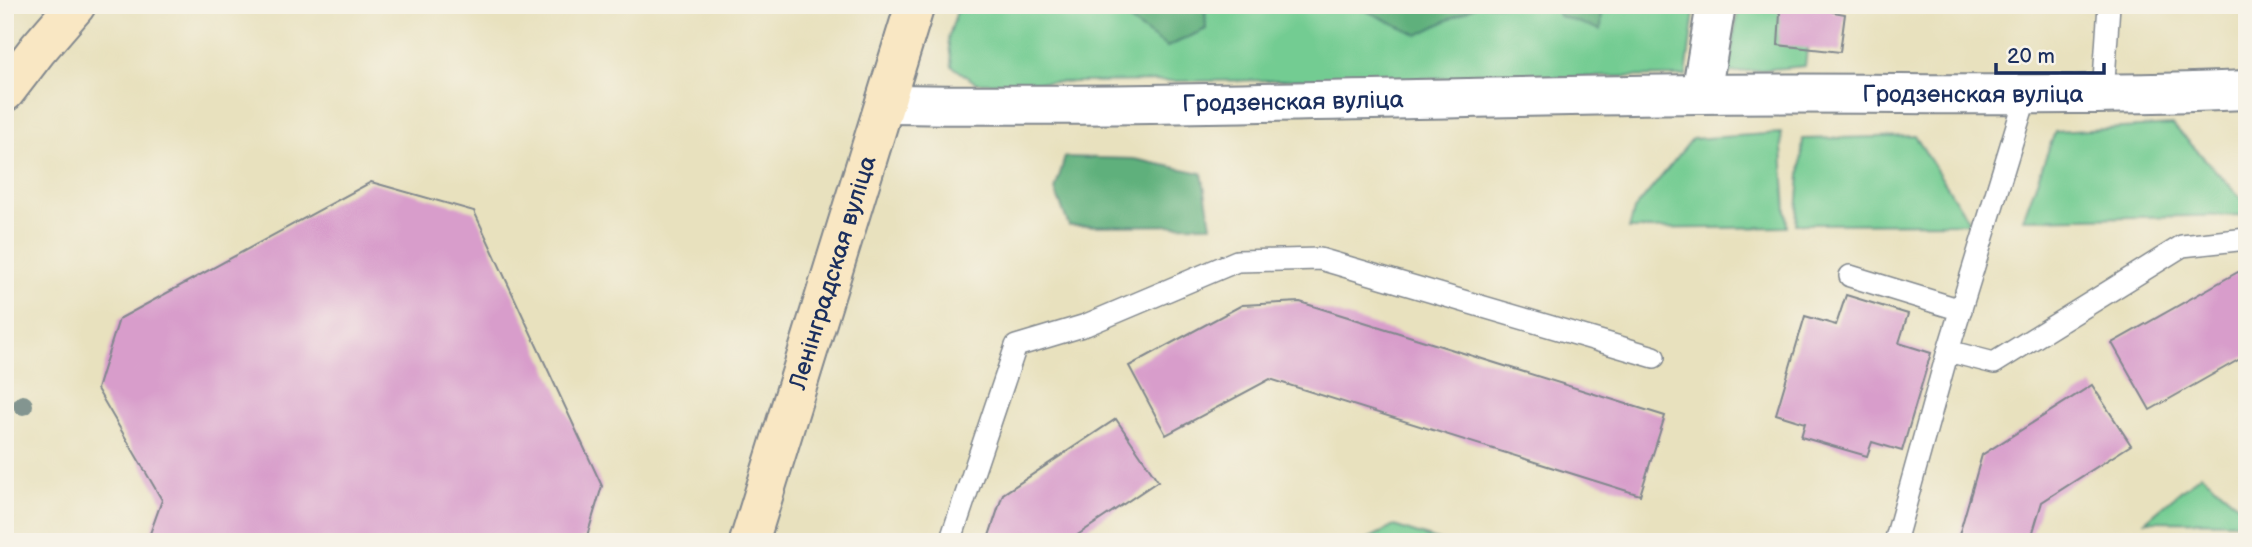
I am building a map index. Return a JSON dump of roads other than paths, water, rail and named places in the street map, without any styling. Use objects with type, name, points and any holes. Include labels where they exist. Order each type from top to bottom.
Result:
[{"type":"main road","points":[[5,92],[76,5]]},
{"type":"main road","name":"Ленінградская вуліца","points":[[749,542],[915,5]]},
{"type":"street","points":[[1701,94],[1716,5]]},
{"type":"street","name":"Гродзенская вуліца","points":[[885,104],[1031,106],[1701,94],[2026,96],[2247,90]]},
{"type":"lane","points":[[2103,95],[2109,5]]},
{"type":"lane","points":[[1895,542],[1948,351],[2026,96]]},
{"type":"lane","points":[[1948,351],[1994,363],[2182,246],[2247,239]]},
{"type":"lane","points":[[950,542],[1016,346],[1086,325],[1237,261],[1320,259],[1654,356]]},
{"type":"lane","points":[[1850,276],[1961,310]]}]
